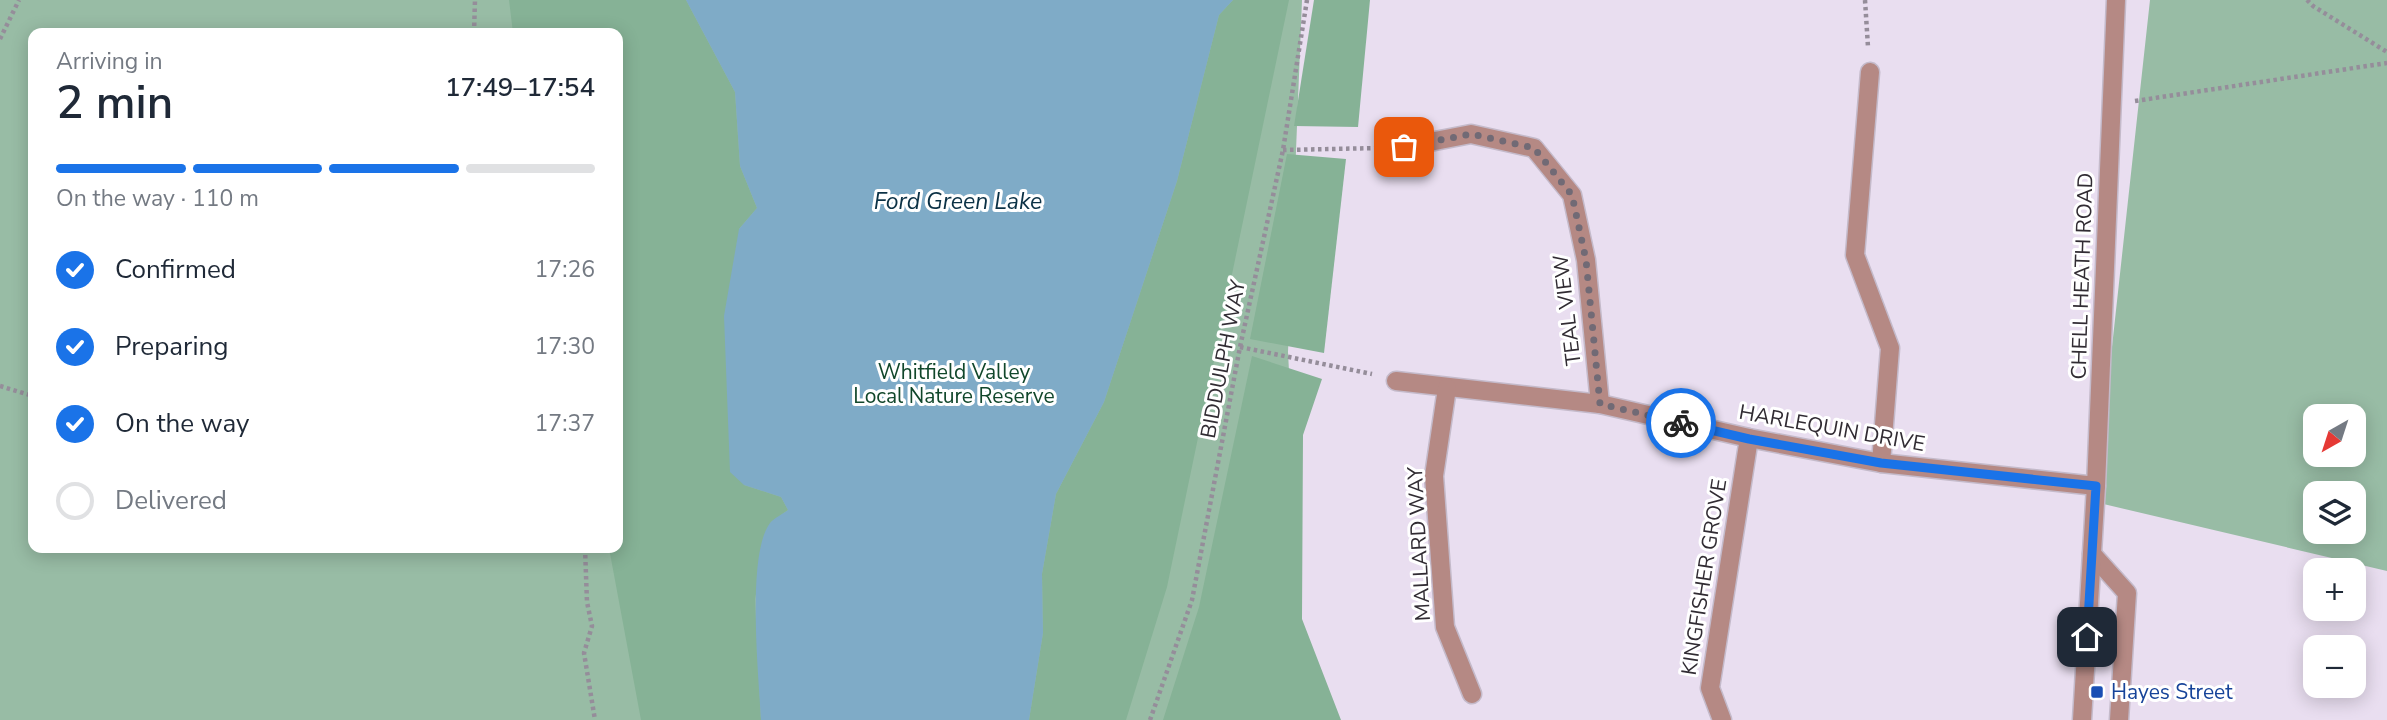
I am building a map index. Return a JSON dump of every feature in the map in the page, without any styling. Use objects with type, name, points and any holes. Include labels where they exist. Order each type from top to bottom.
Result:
[{"type":"street","name":"CHELL HEATH ROAD","points":[[2082,720],[2096,486],[2116,0]]},
{"type":"street","points":[[1870,72],[1855,255],[1890,348],[1881,463]]},
{"type":"street","name":"TEAL VIEW","points":[[1404,147],[1471,134],[1534,148],[1572,195],[1586,260],[1600,404]]},
{"type":"street","name":"HARLEQUIN DRIVE","points":[[1396,382],[1600,404],[1749,439],[1881,463],[2096,486]]},
{"type":"street","name":"MALLARD WAY","points":[[1447,388],[1434,476],[1446,627],[1472,694]]},
{"type":"street","name":"KINGFISHER GROVE","points":[[1722,720],[1710,688],[1749,439]]},
{"type":"street","points":[[2092,554],[2127,593],[2119,720]]},
{"type":"path","points":[[0,39],[19,0]]},
{"type":"path","points":[[474,28],[475,0]]},
{"type":"path","name":"BIDDULPH WAY","points":[[1150,720],[1192,600],[1240,347],[1283,150],[1307,0]]},
{"type":"path","points":[[1865,0],[1870,72]]},
{"type":"path","points":[[2307,0],[2387,52]]},
{"type":"path","points":[[2112,104],[2387,63]]},
{"type":"path","points":[[1283,150],[1404,147]]},
{"type":"path","points":[[1240,347],[1375,374],[1396,382]]},
{"type":"path","points":[[0,386],[28,394]]},
{"type":"path","points":[[585,553],[587,602],[592,626],[584,653],[595,720]]},
{"type":"green space","name":"Whitfield Valley Local Nature Reserve","points":[[0,0],[1302,0],[1288,352],[1307,720],[0,720]]},
{"type":"green space","points":[[509,0],[686,0],[735,92],[740,166],[757,208],[739,229],[744,485],[781,497],[788,510],[771,522],[755,599],[761,720],[641,720],[610,553],[623,553],[623,28],[512,28]]},
{"type":"green space","points":[[1233,0],[1289,0],[1167,587],[1126,720],[1029,720],[1043,633],[1042,574],[1056,494],[1104,402],[1177,181],[1219,15]]},
{"type":"green space","points":[[1314,0],[1370,0],[1358,127],[1294,126]]},
{"type":"green space","points":[[2150,0],[2387,0],[2387,571],[2366,566],[2366,558],[2332,558],[2095,502]]},
{"type":"green space","points":[[1287,154],[1346,159],[1324,353],[1250,339]]},
{"type":"green space","points":[[1252,356],[1322,379],[1303,435],[1302,619],[1341,720],[1163,720],[1199,607]]},
{"type":"water","name":"Ford Green Lake","points":[[686,0],[1233,0],[1219,15],[1177,181],[1104,402],[1056,494],[1042,574],[1043,633],[1029,720],[761,720],[756,618],[758,561],[770,523],[788,510],[781,497],[744,485],[730,472],[724,316],[739,229],[757,208],[740,166],[735,92]]},
{"type":"way so far","points":[[1404,147],[1471,134],[1534,148],[1572,195],[1586,260],[1600,404],[1681,423]]},
{"type":"place","name":"Hayes Street","points":[[2097,692]]},
{"type":"route","points":[[1681,423],[1749,439],[1881,463],[2096,486],[2087,637]]}]
